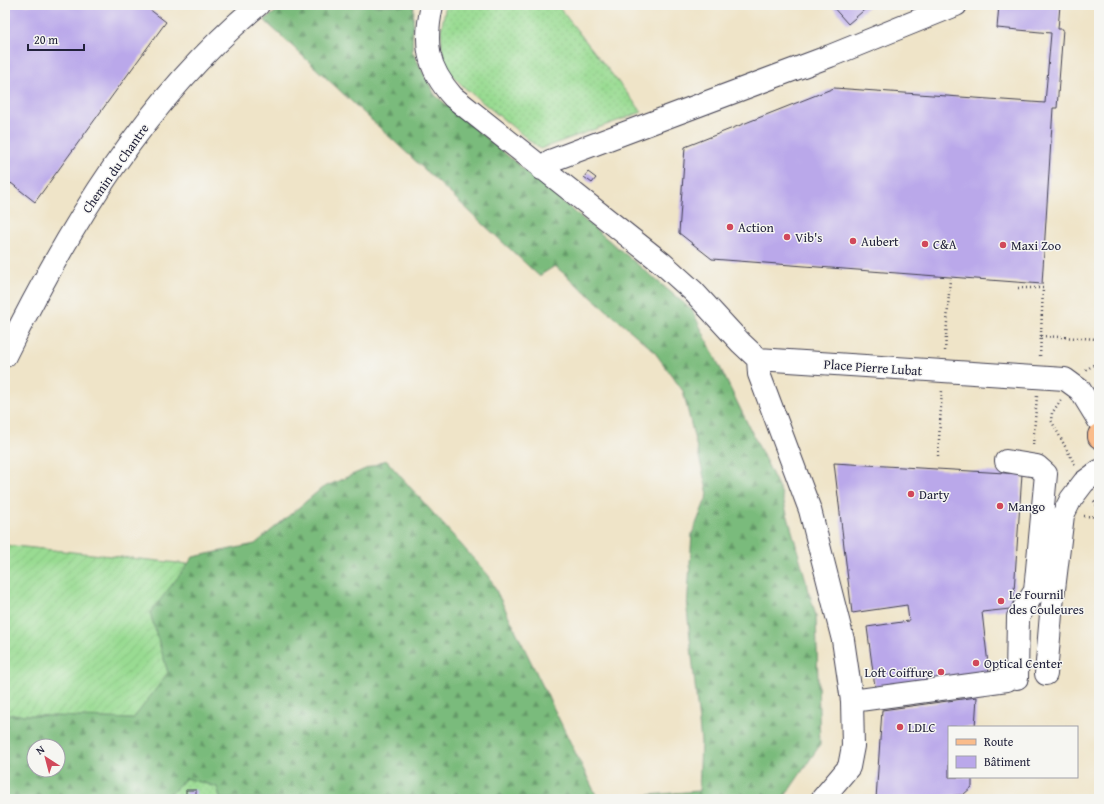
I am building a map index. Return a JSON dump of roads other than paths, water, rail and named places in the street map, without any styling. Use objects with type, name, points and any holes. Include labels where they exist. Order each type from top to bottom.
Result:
[{"type":"street","name":"Chemin du Chantre","points":[[5,356],[76,223],[116,161],[199,59],[230,28],[258,5]]},
{"type":"street","points":[[432,5],[427,41],[429,56],[435,72],[443,86],[465,107],[662,263],[693,291],[741,343],[758,359],[759,374],[788,450],[814,525],[842,640],[852,701],[853,746],[849,767],[822,799]]},
{"type":"street","points":[[542,169],[550,161],[830,56],[956,5]]},
{"type":"street","name":"Place Pierre Lubat","points":[[758,359],[1065,379],[1083,388]]},
{"type":"street","points":[[1083,388],[1099,422]]},
{"type":"street","points":[[852,701],[1012,679],[1018,617],[1035,591],[1046,474],[1037,466],[1006,461]]},
{"type":"street","points":[[1046,674],[1051,614],[1063,515],[1071,499],[1091,477]]},
{"type":"place","name":"Action","points":[[730,227]]},
{"type":"place","name":"Vib's","points":[[787,237]]},
{"type":"place","name":"Aubert","points":[[853,241]]},
{"type":"place","name":"C&A","points":[[925,244]]},
{"type":"place","name":"Maxi Zoo","points":[[1003,245]]},
{"type":"place","name":"Darty","points":[[911,494]]},
{"type":"place","name":"Mango","points":[[1000,506]]},
{"type":"place","name":"Le Fournil des Couleures","points":[[1001,601]]},
{"type":"place","name":"Optical Center","points":[[976,663]]},
{"type":"place","name":"Loft Coiffure","points":[[941,672]]},
{"type":"place","name":"LDLC","points":[[900,727]]}]
